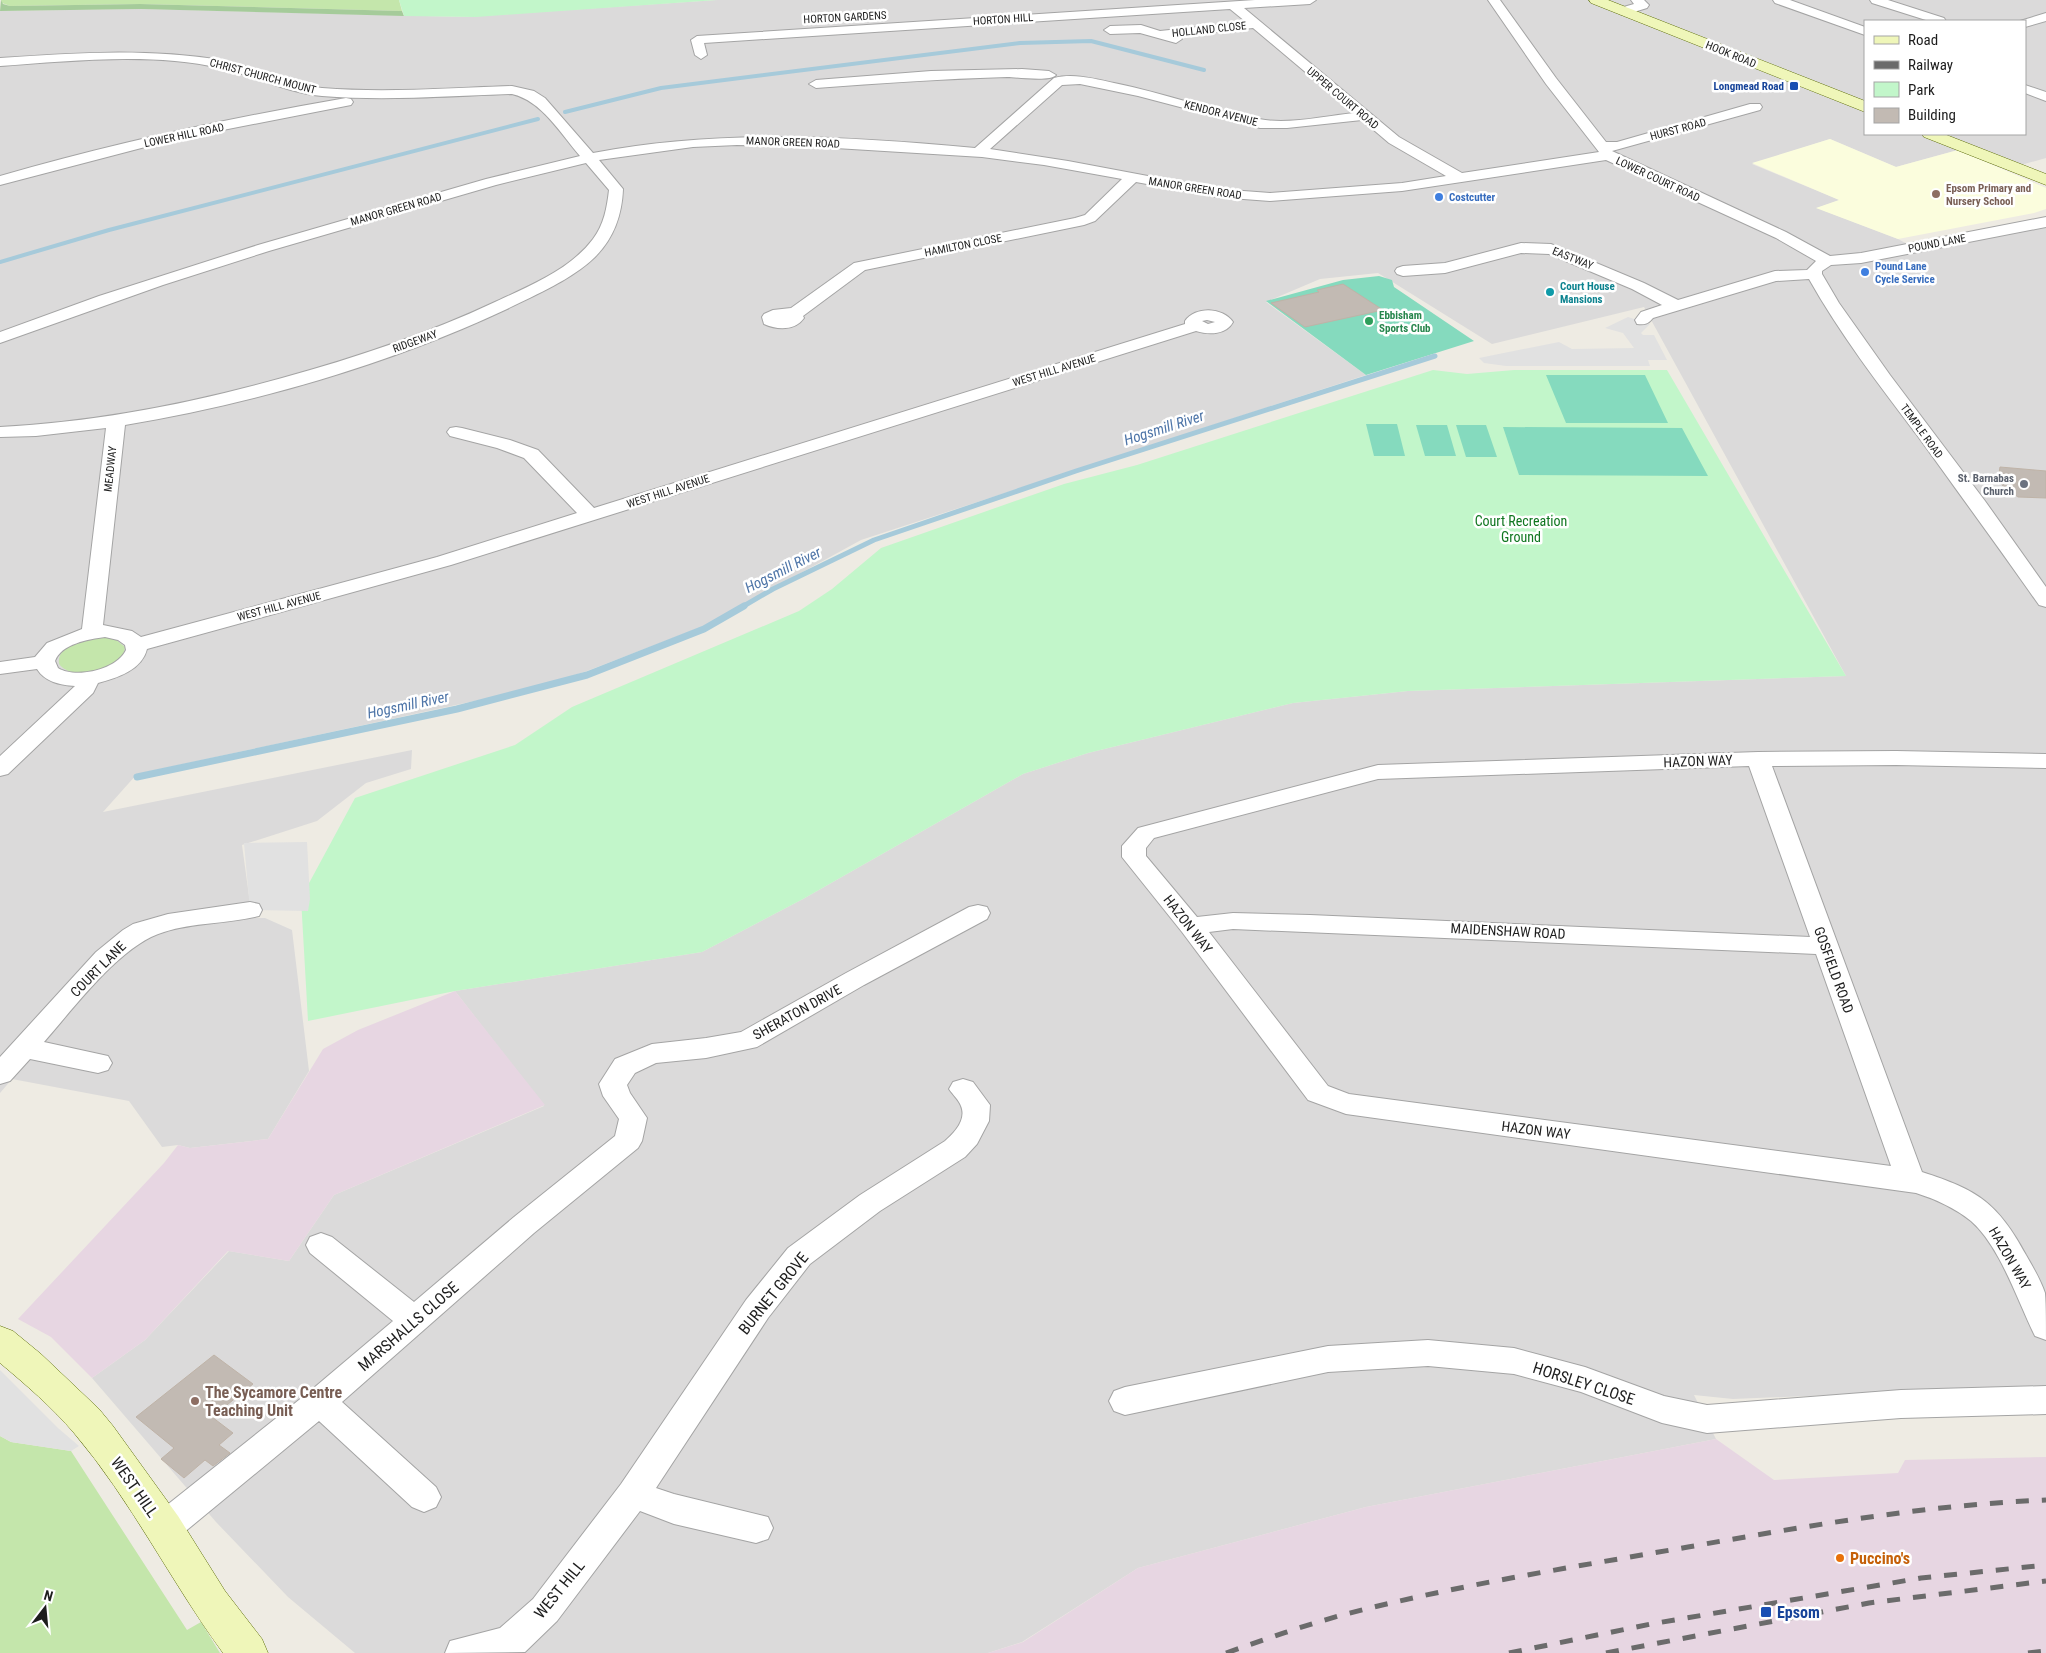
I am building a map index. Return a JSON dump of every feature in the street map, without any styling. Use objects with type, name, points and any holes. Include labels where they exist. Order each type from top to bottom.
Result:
[{"type":"main road","name":"HOOK ROAD","points":[[1596,0],[1864,107]]},
{"type":"main road","points":[[1933,135],[2044,177]]},
{"type":"main road","name":"WEST HILL","points":[[0,1341],[28,1364],[86,1420],[164,1528],[211,1604],[247,1653]]},
{"type":"street","name":"HORTON HILL","points":[[701,56],[697,40],[1310,0]]},
{"type":"street","name":"LOWER COURT ROAD","points":[[1494,0],[1604,151],[1781,235],[1827,260]]},
{"type":"street","points":[[1624,11],[1643,4],[1637,0]]},
{"type":"street","points":[[1779,0],[1864,31]]},
{"type":"street","points":[[1876,0],[1937,20]]},
{"type":"street","name":"UPPER COURT ROAD","points":[[1233,5],[1394,140],[1462,179]]},
{"type":"street","name":"HORTON GARDENS","points":[[892,15],[923,17],[941,24]]},
{"type":"street","points":[[2026,23],[2046,17]]},
{"type":"street","points":[[754,36],[753,32],[758,28],[778,22]]},
{"type":"street","name":"HOLLAND CLOSE","points":[[1162,34],[1234,28],[1256,24]]},
{"type":"street","name":"HOLLAND CLOSE","points":[[1110,30],[1141,29],[1180,41],[1184,47]]},
{"type":"street","name":"CHRIST CHURCH MOUNT","points":[[0,62],[85,56],[175,57],[222,64],[288,85],[320,92],[368,94],[512,90],[529,94],[540,100],[587,157]]},
{"type":"street","name":"KENDOR AVENUE","points":[[816,84],[931,76],[1022,73],[1080,80],[1139,92],[1260,124],[1287,124],[1365,116]]},
{"type":"street","points":[[979,152],[1054,78]]},
{"type":"street","points":[[2026,89],[2046,97]]},
{"type":"street","points":[[313,108],[320,92]]},
{"type":"street","name":"LOWER HILL ROAD","points":[[0,181],[97,154],[358,100],[368,94]]},
{"type":"street","name":"HURST ROAD","points":[[1604,151],[1755,107]]},
{"type":"street","name":"MANOR GREEN ROAD","points":[[0,338],[123,292],[199,267],[384,212],[587,157],[648,147],[750,140],[979,152],[1248,196],[1392,188],[1462,179],[1604,151]]},
{"type":"street","name":"RIDGEWAY","points":[[116,422],[194,407],[331,371],[456,326],[539,286],[572,267],[597,246],[610,225],[615,206],[616,189],[587,157]]},
{"type":"street","name":"HAMILTON CLOSE","points":[[794,314],[860,266],[1080,222],[1090,218],[1132,178]]},
{"type":"street","name":"POUND LANE","points":[[1827,260],[1861,258],[2046,222]]},
{"type":"street","name":"EASTWAY","points":[[1403,272],[1446,268],[1521,248],[1552,249],[1638,286],[1676,306]]},
{"type":"street","points":[[1643,320],[1647,315],[1775,276],[1814,274],[1815,269],[1827,260]]},
{"type":"street","name":"TEMPLE ROAD","points":[[1814,274],[1831,304],[1884,379],[1978,505],[2046,601]]},
{"type":"street","name":"WEST HILL AVENUE","points":[[136,645],[444,561],[1196,326]]},
{"type":"street","points":[[0,432],[116,422]]},
{"type":"street","name":"MEADWAY","points":[[92,632],[116,422]]},
{"type":"street","points":[[456,432],[484,441],[519,448],[530,454],[591,516]]},
{"type":"street","points":[[92,632],[117,632],[134,639],[136,645],[135,653],[129,661],[111,672],[89,678],[62,678],[46,669],[45,662],[48,654],[60,644],[78,635],[92,632]]},
{"type":"street","points":[[0,668],[45,662]]},
{"type":"street","points":[[0,768],[85,688],[89,678]]},
{"type":"street","name":"HAZON WAY","points":[[2046,761],[1896,758],[1758,759],[1420,769],[1378,772],[1146,833],[1134,846],[1134,857],[1191,926],[1304,1078],[1318,1093],[1346,1104],[1910,1180],[1937,1187],[1983,1215],[1996,1232],[2046,1327]]},
{"type":"street","name":"GOSFIELD ROAD","points":[[1758,759],[1910,1180]]},
{"type":"street","name":"COURT LANE","points":[[0,1074],[104,958],[123,941],[141,930],[184,918],[250,910]]},
{"type":"street","name":"SHERATON DRIVE","points":[[628,1140],[633,1118],[617,1096],[613,1084],[625,1066],[652,1054],[706,1048],[748,1040],[855,979],[978,913]]},
{"type":"street","name":"MAIDENSHAW ROAD","points":[[1191,926],[1233,921],[1310,922],[1825,946]]},
{"type":"street","points":[[24,1048],[98,1062]]},
{"type":"street","name":"BURNET GROVE","points":[[633,1494],[757,1309],[799,1256],[870,1203],[955,1149],[967,1136],[975,1121],[976,1105],[963,1088]]},
{"type":"street","name":"MARSHALLS CLOSE","points":[[164,1528],[320,1402],[524,1225],[628,1140]]},
{"type":"street","points":[[321,1245],[415,1321]]},
{"type":"street","name":"HORSLEY CLOSE","points":[[1124,1401],[1328,1359],[1428,1353],[1514,1361],[1585,1380],[1662,1409],[1707,1419],[1901,1404],[2046,1400]]},
{"type":"street","points":[[320,1402],[424,1497]]},
{"type":"street","points":[[633,1494],[674,1509],[756,1528]]},
{"type":"street","name":"WEST HILL","points":[[462,1653],[487,1649],[512,1640],[545,1610],[633,1494]]},
{"type":"shaded area","points":[[717,0],[2046,0],[2046,158],[2021,165],[1958,150],[1896,167],[1830,139],[1752,164],[1840,200],[1817,208],[1898,239],[1922,252],[2046,226],[2046,1386],[1733,1399],[1694,1395],[1716,1439],[1366,1507],[1138,1568],[1022,1642],[988,1653],[355,1653],[288,1597],[216,1522],[92,1378],[145,1340],[229,1251],[289,1261],[334,1195],[544,1106],[455,991],[702,952],[803,899],[1023,774],[1088,753],[1293,703],[1408,691],[1846,676],[1644,307],[1492,344],[1378,273],[1320,279],[1266,302],[1366,375],[861,540],[704,626],[587,671],[534,688],[137,774],[103,812],[412,750],[411,769],[366,783],[317,821],[242,845],[252,918],[265,918],[292,930],[309,1071],[268,1139],[190,1148],[178,1145],[162,1147],[129,1101],[12,1079],[0,1093],[0,11],[141,9],[465,17]]},
{"type":"shaded area","name":"Epsom Primary and Nursery School","points":[[1830,139],[1896,167],[1958,150],[2046,188],[2046,209],[2034,213],[1898,239],[1816,208],[1839,200],[1752,163]]},
{"type":"shaded area","points":[[1628,317],[1650,324],[1641,333],[1643,335],[1654,335],[1667,360],[1648,360],[1650,366],[1506,366],[1484,363],[1479,358],[1559,342],[1572,349],[1634,348],[1623,333],[1605,328]]},
{"type":"shaded area","points":[[307,842],[310,899],[308,911],[250,910],[244,843]]},
{"type":"shaded area","points":[[455,991],[545,1105],[334,1195],[289,1261],[228,1251],[145,1340],[92,1378],[51,1337],[18,1319],[164,1163],[178,1145],[190,1148],[268,1139],[323,1049],[358,1030]]},
{"type":"shaded area","points":[[0,1370],[58,1428],[79,1446],[71,1451],[11,1442],[0,1436]]},
{"type":"shaded area","points":[[1716,1439],[1774,1480],[1898,1473],[1905,1460],[2046,1457],[2046,1653],[988,1653],[1023,1642],[1138,1568],[1366,1507]]},
{"type":"green space","points":[[1,0],[399,0],[402,11],[140,4],[10,6],[2,3]]},
{"type":"green space","points":[[1,0],[3,4],[10,6],[140,4],[402,11],[404,16],[141,9],[0,11]]},
{"type":"green space","points":[[399,0],[717,0],[476,17],[404,16]]},
{"type":"green space","name":"Ebbisham Sports Club","points":[[1379,276],[1392,280],[1394,287],[1474,341],[1366,375],[1266,301],[1343,280]]},
{"type":"green space","name":"Court Recreation Ground","points":[[1433,370],[1467,374],[1514,370],[1667,370],[1846,676],[1408,691],[1293,703],[1088,753],[1023,774],[803,899],[702,952],[455,991],[308,1021],[301,898],[355,798],[515,745],[572,707],[799,611],[832,589],[881,548],[1064,484],[1137,465]]},
{"type":"green space","points":[[1546,375],[1645,375],[1668,423],[1566,423]]},
{"type":"green space","points":[[1366,424],[1397,424],[1405,456],[1374,456]]},
{"type":"green space","points":[[1416,425],[1447,425],[1456,456],[1425,456]]},
{"type":"green space","points":[[1456,425],[1486,425],[1497,457],[1466,457]]},
{"type":"green space","points":[[1503,427],[1682,428],[1708,476],[1519,475]]},
{"type":"green space","points":[[106,637],[115,639],[125,647],[122,655],[116,662],[107,668],[97,672],[75,673],[66,670],[59,664],[63,651],[69,646],[84,640]]},
{"type":"green space","points":[[0,1436],[11,1442],[71,1451],[187,1630],[201,1622],[220,1653],[0,1653]]},
{"type":"building","name":"Ebbisham Sports Club","points":[[1343,284],[1383,310],[1305,327],[1271,303],[1319,292],[1317,290]]},
{"type":"building","name":"St. Barnabas Church","points":[[2000,467],[2046,471],[2046,498],[2018,497],[2002,485],[1998,479]]},
{"type":"building","name":"The Sycamore Centre Teaching Unit","points":[[214,1355],[253,1384],[212,1417],[233,1433],[219,1445],[230,1453],[213,1466],[205,1460],[184,1478],[161,1459],[174,1448],[136,1417]]},
{"type":"waterway","points":[[565,112],[661,88],[1020,43],[1091,41],[1204,70]]},
{"type":"waterway","points":[[0,262],[109,230],[538,119]]},
{"type":"waterway","name":"Hogsmill River","points":[[742,607],[773,589],[874,540],[1076,471],[1435,356]]},
{"type":"waterway","name":"Hogsmill River","points":[[137,777],[457,709],[587,675],[704,629],[744,606]]},
{"type":"railway","points":[[1226,1653],[1301,1627],[1346,1614],[1516,1577],[1777,1531],[1866,1518],[1956,1506],[2046,1500]]},
{"type":"railway","points":[[1509,1653],[1651,1624],[1921,1578],[2046,1565]]},
{"type":"railway","points":[[1606,1653],[1869,1603],[2046,1581]]},
{"type":"railway","points":[[2028,1653],[2046,1651]]},
{"type":"place","name":"Longmead Road","points":[[1794,86]]},
{"type":"place","name":"Epsom Primary and Nursery School","points":[[1936,194]]},
{"type":"place","name":"Costcutter","points":[[1439,197]]},
{"type":"place","name":"Pound Lane Cycle Service","points":[[1865,272]]},
{"type":"place","name":"Court House Mansions","points":[[1550,292]]},
{"type":"place","name":"Ebbisham Sports Club","points":[[1369,321]]},
{"type":"place","name":"St. Barnabas Church","points":[[2024,484]]},
{"type":"place","name":"The Sycamore Centre Teaching Unit","points":[[195,1401]]},
{"type":"place","name":"Puccino's","points":[[1840,1558]]},
{"type":"place","name":"Epsom","points":[[1766,1612]]}]
